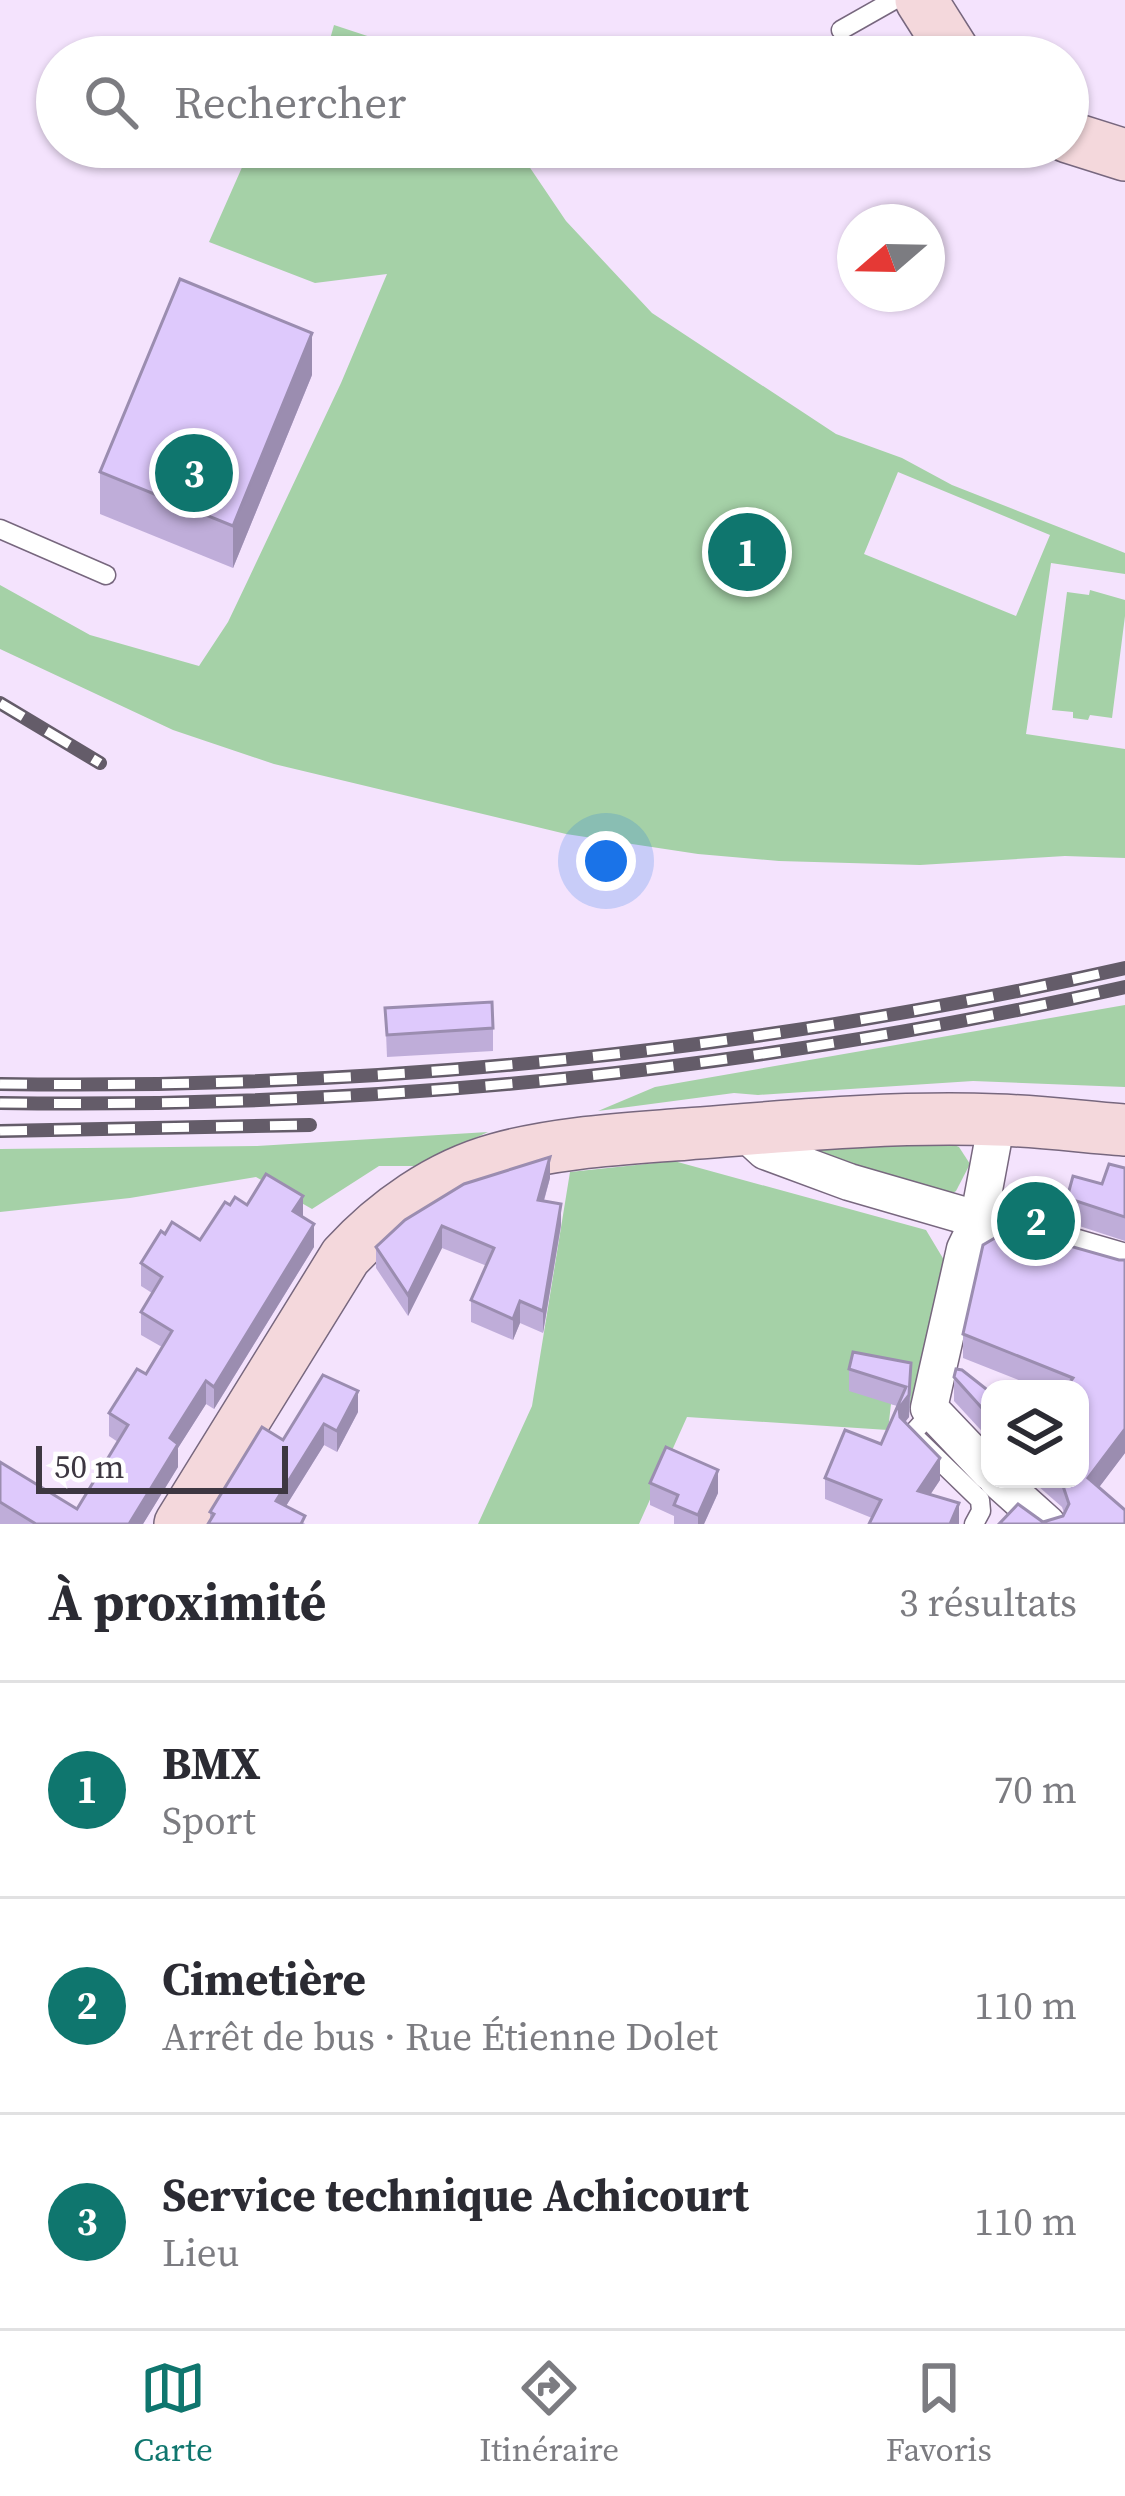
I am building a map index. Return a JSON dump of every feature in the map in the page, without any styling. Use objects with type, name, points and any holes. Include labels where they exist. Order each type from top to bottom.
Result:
[{"type":"street","points":[[921,0],[944,36]]},
{"type":"street","points":[[1089,144],[1125,155]]},
{"type":"street","points":[[981,1463],[930,1414],[929,1397],[965,1249],[978,1222],[997,1120]]},
{"type":"street","points":[[180,1524],[324,1286],[368,1232],[452,1177],[499,1159],[597,1142],[740,1128],[997,1120],[1125,1130]]},
{"type":"street","points":[[740,1128],[765,1151],[782,1158],[978,1222],[1125,1262]]},
{"type":"street","points":[[1008,1488],[1047,1524]]},
{"type":"lane","points":[[841,30],[894,0]]},
{"type":"lane","points":[[0,530],[106,575]]},
{"type":"lane","points":[[930,1414],[912,1434],[980,1500],[981,1511],[974,1524]]},
{"type":"green space","points":[[334,25],[367,36],[331,36]]},
{"type":"green space","points":[[242,168],[530,168],[566,221],[652,313],[836,434],[1125,553],[1125,574],[1051,563],[1026,734],[1125,749],[1125,858],[1065,856],[920,865],[779,861],[566,834],[274,764],[173,730],[0,649],[0,585],[90,635],[199,666],[228,622],[387,274],[315,283],[209,242]],"holes":[[[898,472],[1050,535],[1016,616],[864,554]]]},
{"type":"green space","points":[[1090,590],[1125,600],[1125,616],[1112,718],[1090,715],[1088,720],[1073,718],[1073,712],[1052,710],[1067,592],[1089,595]]},
{"type":"green space","points":[[1125,1005],[1125,1087],[973,1081],[734,1093],[598,1111],[655,1087]]},
{"type":"green space","points":[[488,1132],[416,1166],[379,1166],[312,1209],[256,1177],[130,1198],[0,1212],[0,1149],[257,1146]]},
{"type":"green space","points":[[936,1138],[959,1147],[970,1164],[956,1191],[941,1200],[795,1143]]},
{"type":"green space","points":[[674,1161],[926,1230],[944,1260],[910,1408],[891,1404],[888,1430],[687,1417],[639,1524],[478,1524],[532,1406],[570,1172]]},
{"type":"building","points":[[180,279],[312,333],[233,526],[100,472]]},
{"type":"building","points":[[492,1002],[493,1028],[387,1035],[385,1008]]},
{"type":"building","points":[[550,1157],[538,1200],[561,1204],[543,1311],[520,1301],[513,1319],[471,1300],[494,1248],[442,1226],[408,1295],[376,1247],[405,1220],[464,1184]]},
{"type":"building","points":[[1109,1164],[1125,1168],[1125,1217],[1067,1198],[1073,1176],[1102,1184]]},
{"type":"building","points":[[266,1174],[303,1196],[293,1211],[314,1224],[214,1387],[206,1381],[170,1438],[178,1444],[129,1524],[36,1524],[0,1502],[0,1462],[77,1509],[128,1425],[109,1413],[137,1369],[146,1374],[172,1331],[141,1312],[162,1277],[141,1263],[172,1222],[200,1240],[225,1202],[230,1205],[235,1197],[247,1205]]},
{"type":"building","points":[[1010,1229],[1125,1260],[1125,1429],[1089,1477],[1089,1380],[1072,1380],[963,1334],[983,1245]]},
{"type":"building","points":[[853,1352],[911,1363],[909,1395],[899,1408],[900,1417],[940,1458],[918,1491],[959,1503],[950,1524],[869,1524],[881,1500],[825,1478],[845,1430],[881,1444],[906,1387],[849,1369]]},
{"type":"building","points":[[956,1369],[962,1370],[981,1385],[981,1407],[954,1377]]},
{"type":"building","points":[[323,1375],[358,1391],[337,1431],[324,1424],[276,1501],[305,1516],[301,1524],[208,1524],[214,1514],[210,1512],[262,1427],[283,1440]]},
{"type":"building","points":[[666,1447],[718,1470],[698,1515],[674,1505],[678,1495],[650,1483]]},
{"type":"building","points":[[1089,1479],[1125,1510],[1125,1524],[999,1524],[1018,1504],[1043,1522],[1063,1516],[1069,1504],[1064,1488],[1089,1488]]},
{"type":"railway","points":[[0,703],[100,763]]},
{"type":"railway","points":[[0,1084],[283,1080],[566,1059],[848,1022],[1125,968]]},
{"type":"railway","points":[[0,1103],[283,1099],[566,1078],[847,1041],[1125,987]]},
{"type":"railway","points":[[0,1131],[310,1125]]},
{"type":"place","name":"Service technique Achicourt","points":[[194,473]]},
{"type":"place","name":"BMX","points":[[747,552]]},
{"type":"place","name":"Cimetière","points":[[1036,1221]]}]
